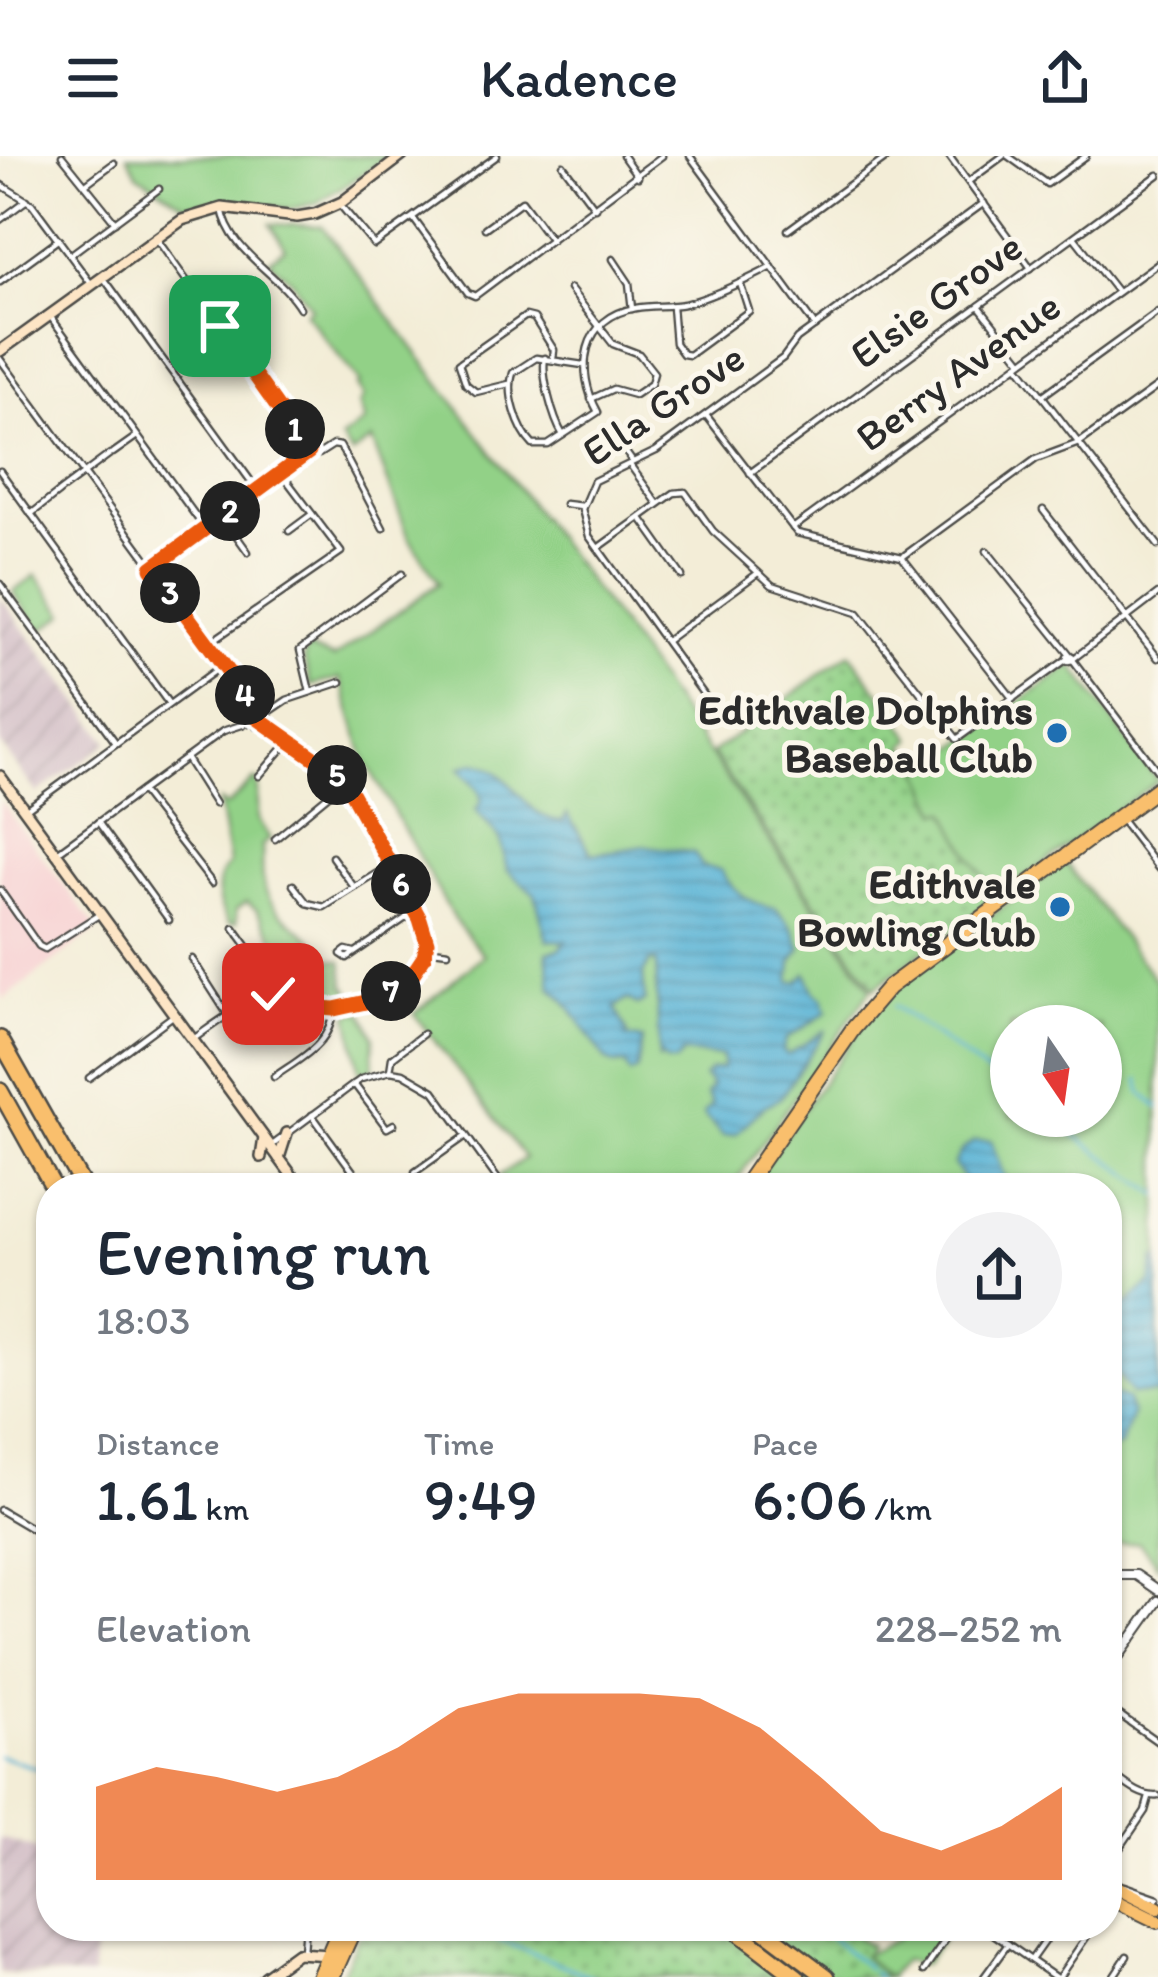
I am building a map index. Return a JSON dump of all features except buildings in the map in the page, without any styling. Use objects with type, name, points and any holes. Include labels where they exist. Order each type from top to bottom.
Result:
[{"type":"highway","points":[[752,1173],[844,1040],[889,987],[1158,788]]},
{"type":"highway","points":[[0,1039],[76,1173]]},
{"type":"highway","points":[[0,1091],[46,1173]]},
{"type":"highway","points":[[332,1977],[338,1941]]},
{"type":"highway","points":[[319,1977],[345,1941]]},
{"type":"highway","points":[[749,1941],[796,1977]]},
{"type":"highway","points":[[781,1941],[827,1977]]},
{"type":"main road","points":[[0,355],[194,214],[222,208],[290,215],[338,202],[402,156]]},
{"type":"main road","points":[[0,776],[290,1173]]},
{"type":"main road","points":[[274,1151],[263,1158],[285,1134]]},
{"type":"main road","points":[[1122,1893],[1158,1908]]},
{"type":"main road","points":[[1122,1897],[1158,1922]]},
{"type":"main road","points":[[264,1977],[303,1951],[334,1957]]},
{"type":"street","points":[[62,156],[115,222]]},
{"type":"street","points":[[338,202],[372,245],[497,156]]},
{"type":"street","points":[[623,156],[638,177]]},
{"type":"street","points":[[412,218],[471,298],[662,156]]},
{"type":"street","points":[[690,156],[815,326]]},
{"type":"street","points":[[788,230],[889,156]]},
{"type":"street","points":[[949,156],[1031,268]]},
{"type":"street","points":[[968,182],[1006,156],[1047,184],[1086,156]]},
{"type":"street","points":[[87,183],[114,163]]},
{"type":"street","points":[[563,165],[595,208]]},
{"type":"street","name":"Elsie Grove","points":[[750,473],[1158,175]]},
{"type":"street","points":[[0,184],[27,200],[92,285]]},
{"type":"street","points":[[70,254],[159,190]]},
{"type":"street","points":[[0,220],[27,200]]},
{"type":"street","points":[[484,228],[522,201],[551,240]]},
{"type":"street","name":"Ella Grove","points":[[720,712],[584,524],[582,506],[594,481],[656,452],[783,358],[797,339],[984,203]]},
{"type":"street","points":[[222,208],[224,220],[258,266],[285,286],[300,308]]},
{"type":"street","points":[[1074,237],[1117,292]]},
{"type":"street","points":[[156,238],[309,452]]},
{"type":"street","points":[[0,282],[59,239]]},
{"type":"street","points":[[613,259],[629,284],[632,309]]},
{"type":"street","name":"Berry Avenue","points":[[793,528],[1158,262]]},
{"type":"street","points":[[583,365],[536,358],[513,374],[509,384],[528,442],[542,446],[598,412],[583,365],[587,349],[607,320],[632,309],[672,305],[740,282],[771,265]]},
{"type":"street","points":[[102,277],[258,491]]},
{"type":"street","points":[[672,305],[675,343],[689,355],[749,310],[740,282]]},
{"type":"street","points":[[570,289],[599,329],[613,344],[638,354],[654,379],[635,394],[613,389],[591,399]]},
{"type":"street","points":[[979,306],[1158,545]]},
{"type":"street","points":[[1042,396],[1158,312]]},
{"type":"street","points":[[49,315],[206,530]]},
{"type":"street","points":[[509,384],[476,392],[466,384],[459,363],[526,316],[534,318],[554,350],[543,380],[562,435]]},
{"type":"street","points":[[0,355],[264,720],[343,782],[424,929],[427,949],[412,975],[363,1005],[334,1009],[273,1004],[240,1009],[192,1040]]},
{"type":"street","points":[[902,557],[1036,459],[1079,443],[1158,386]]},
{"type":"street","points":[[706,415],[800,535],[902,557],[1013,699]]},
{"type":"street","points":[[613,434],[658,504]]},
{"type":"street","points":[[31,514],[137,436]]},
{"type":"street","points":[[152,568],[309,452],[321,453],[335,444],[383,529]]},
{"type":"street","points":[[0,471],[169,704]]},
{"type":"street","points":[[208,644],[341,552],[282,474]]},
{"type":"street","points":[[598,548],[678,491],[685,492],[713,531],[758,573],[788,592],[858,613],[957,739],[1158,594]]},
{"type":"street","points":[[565,503],[582,506]]},
{"type":"street","points":[[1043,510],[1158,658]]},
{"type":"street","points":[[289,531],[312,514]]},
{"type":"street","points":[[223,517],[248,552]]},
{"type":"street","points":[[640,518],[682,577]]},
{"type":"street","points":[[986,551],[1158,772]]},
{"type":"street","points":[[665,641],[758,573]]},
{"type":"street","points":[[310,692],[300,650],[402,574]]},
{"type":"street","points":[[0,584],[116,743]]},
{"type":"street","points":[[25,810],[223,665]]},
{"type":"street","points":[[56,853],[223,731],[264,720],[287,700],[341,682]]},
{"type":"street","points":[[259,776],[290,740]]},
{"type":"street","points":[[186,758],[215,804]]},
{"type":"street","points":[[275,839],[343,782]]},
{"type":"street","points":[[141,790],[212,883]]},
{"type":"street","points":[[1118,817],[1158,867]]},
{"type":"street","points":[[98,822],[169,920]]},
{"type":"street","points":[[332,857],[354,887]]},
{"type":"street","points":[[293,885],[306,902],[318,908],[332,904],[391,865]]},
{"type":"street","points":[[0,890],[45,949],[100,914]]},
{"type":"street","points":[[354,952],[416,911]]},
{"type":"street","points":[[234,928],[268,976],[273,1004]]},
{"type":"street","points":[[427,949],[448,952]]},
{"type":"street","points":[[192,959],[228,1016]]},
{"type":"street","points":[[240,1009],[245,1038]]},
{"type":"street","points":[[274,1077],[322,1042],[333,1023],[334,1009]]},
{"type":"street","points":[[89,1078],[174,1015]]},
{"type":"street","points":[[390,1071],[392,1058],[423,1034]]},
{"type":"street","points":[[285,1134],[354,1084],[390,1071],[426,1084],[493,1173]]},
{"type":"street","points":[[354,1084],[387,1128],[394,1124]]},
{"type":"street","points":[[312,1115],[354,1173]]},
{"type":"street","points":[[416,1172],[466,1136]]},
{"type":"street","points":[[0,1510],[36,1531]]},
{"type":"street","points":[[1122,1575],[1136,1575],[1157,1590]]},
{"type":"street","points":[[1122,1652],[1158,1601]]},
{"type":"street","points":[[1122,1717],[1158,1742]]},
{"type":"street","points":[[1122,1780],[1149,1797],[1158,1796]]},
{"type":"street","points":[[1122,1845],[1149,1797]]},
{"type":"street","points":[[1122,1887],[1158,1898]]},
{"type":"street","points":[[303,1951],[304,1941]]},
{"type":"street","points":[[924,1971],[945,1941]]},
{"type":"street","points":[[1004,1941],[1053,1976],[1082,1941]]},
{"type":"street","points":[[1031,1960],[1044,1941]]},
{"type":"street","points":[[984,1977],[1008,1944]]},
{"type":"street","points":[[1113,1977],[1127,1956]]},
{"type":"shaded area","points":[[0,597],[109,742],[37,793],[0,744]]},
{"type":"shaded area","points":[[0,801],[97,929],[4,999],[0,992]]},
{"type":"shaded area","points":[[0,1838],[36,1850],[36,1941],[96,1941],[92,1977],[0,1973]]},
{"type":"green space","points":[[127,156],[390,156],[317,203],[291,209],[232,202],[185,205],[138,175]]},
{"type":"green space","points":[[271,224],[322,226],[621,625],[871,989],[742,1173],[503,1173],[525,1158],[414,1014],[484,955],[455,921],[366,762],[340,678],[311,686],[304,659],[307,648],[334,658],[439,583],[409,538],[372,440],[352,454],[341,439],[365,422],[359,404],[364,397],[357,386],[360,383],[305,313],[311,308],[293,282],[269,260],[285,248]]},
{"type":"green space","points":[[36,575],[65,614],[41,631],[13,592]]},
{"type":"green space","points":[[850,653],[913,739],[905,746],[921,767],[939,812],[947,810],[970,856],[998,896],[874,988],[712,753]]},
{"type":"green space","points":[[1072,665],[1158,781],[998,896],[947,811],[939,812],[921,771]]},
{"type":"green space","points":[[258,781],[258,820],[270,839],[262,845],[268,897],[328,959],[342,961],[345,985],[358,1003],[337,1006],[329,982],[299,979],[257,910],[247,902],[236,910],[236,923],[229,923],[225,916],[218,885],[229,864],[219,802],[227,806]]},
{"type":"green space","points":[[1065,862],[1158,983],[1158,1566],[1139,1542],[1122,1543],[1122,1173],[759,1173],[871,1013],[903,980]]},
{"type":"green space","points":[[362,1011],[374,1036],[373,1068],[360,1073],[349,1014]]},
{"type":"green space","points":[[356,1941],[863,1941],[870,1946],[863,1957],[888,1977],[340,1977]]},
{"type":"green space","points":[[891,1941],[940,1941],[925,1963],[904,1960],[888,1977],[863,1956]]},
{"type":"water","points":[[474,763],[499,774],[538,813],[563,821],[567,814],[592,854],[646,846],[694,853],[703,867],[721,870],[744,896],[775,908],[794,929],[801,949],[792,962],[790,982],[798,982],[806,973],[827,1012],[786,1039],[783,1051],[788,1055],[826,1030],[780,1098],[763,1107],[736,1134],[723,1136],[703,1114],[712,1105],[706,1094],[712,1086],[704,1077],[723,1068],[722,1056],[683,1053],[676,1062],[667,1062],[661,1055],[659,1061],[656,961],[650,961],[643,974],[645,1001],[637,1005],[627,999],[615,1008],[628,1034],[625,1037],[642,1040],[637,1070],[630,1074],[625,1064],[606,1060],[564,999],[551,988],[547,952],[560,949],[566,941],[547,940],[535,894],[507,870],[500,839],[476,810],[482,800],[478,789],[460,768]]},
{"type":"water","points":[[974,1141],[991,1141],[1003,1173],[960,1173],[954,1164]]},
{"type":"water","points":[[1158,1259],[1158,1394],[1131,1394],[1122,1381],[1122,1308],[1151,1283]]},
{"type":"water","points":[[1122,1398],[1132,1414],[1122,1442]]},
{"type":"waterway","points":[[894,1006],[990,1075]]},
{"type":"waterway","points":[[1139,1079],[1142,1093],[1158,1107]]},
{"type":"waterway","points":[[1077,1137],[1158,1195]]},
{"type":"waterway","points":[[0,1756],[36,1768]]},
{"type":"waterway","points":[[501,1941],[593,1977]]},
{"type":"waterway","points":[[834,1941],[868,1968]]},
{"type":"waterway","points":[[872,1971],[879,1977]]},
{"type":"place","name":"Edithvale Dolphins Baseball Club","points":[[1057,733]]},
{"type":"place","name":"Edithvale Bowling Club","points":[[1060,907]]},
{"type":"route","points":[[220,326],[309,452],[152,568],[256,709],[256,717],[336,774],[352,794],[420,919],[427,942],[421,964],[412,975],[363,1005],[334,1009],[273,1004],[273,994]]}]
